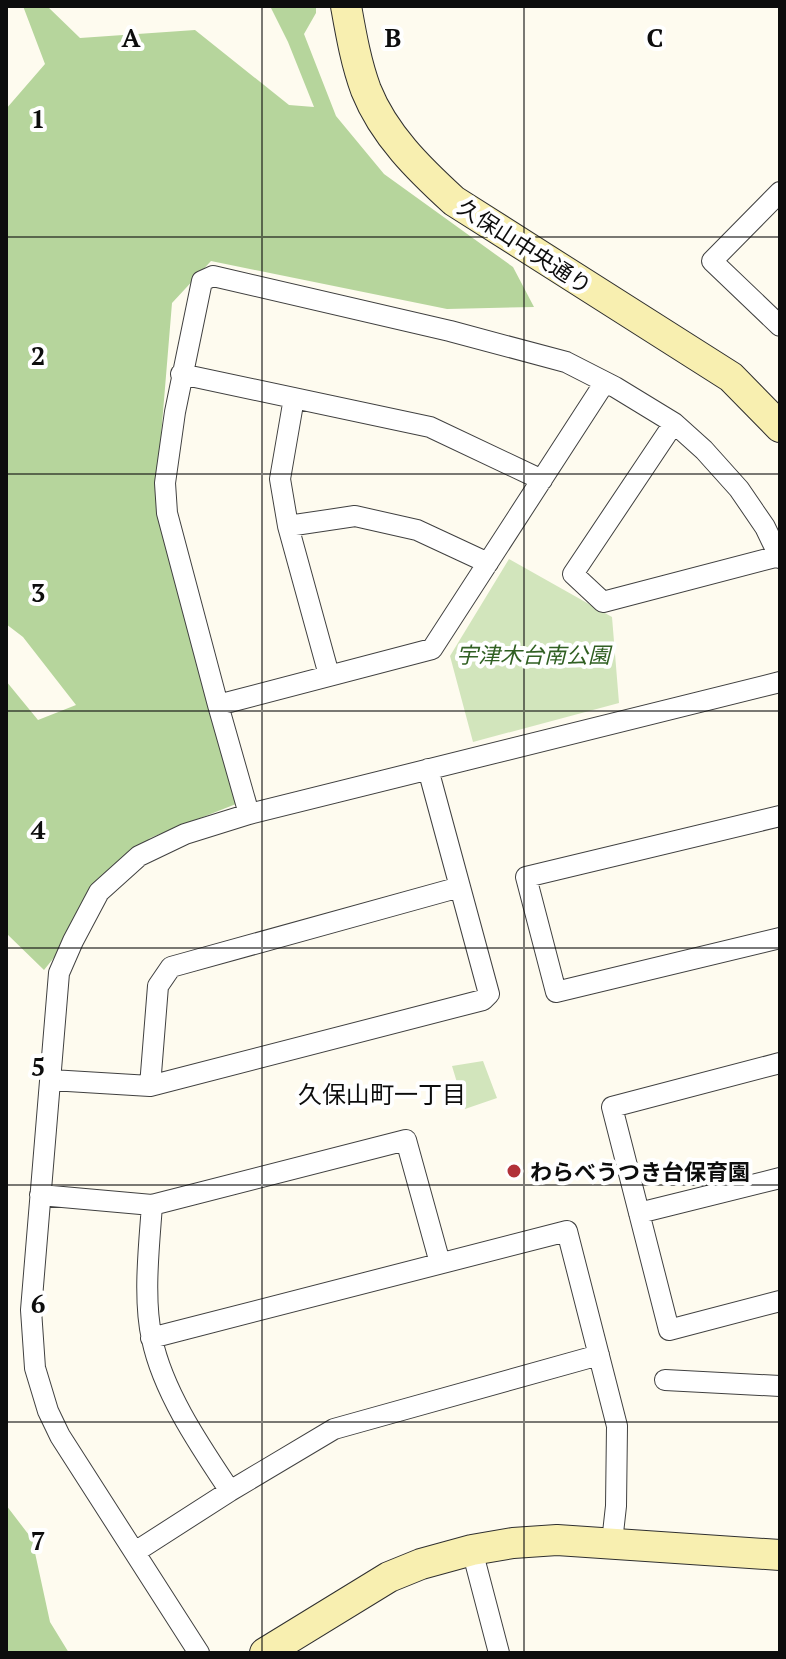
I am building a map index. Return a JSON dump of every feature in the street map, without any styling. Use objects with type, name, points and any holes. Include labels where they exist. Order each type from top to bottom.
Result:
[{"type":"street","name":"久保山中央通り","points":[[346,6],[353,45],[367,91],[387,130],[416,166],[454,201],[731,377],[780,427]]},
{"type":"street","points":[[780,192],[712,261],[780,326]]},
{"type":"street","points":[[249,814],[167,513],[165,483],[181,374],[202,281],[213,276],[450,331],[566,362],[674,423],[704,450],[739,489],[765,527],[780,557],[603,602],[573,574],[674,423]]},
{"type":"street","points":[[181,374],[430,427],[542,480]]},
{"type":"street","points":[[218,705],[432,649],[605,382]]},
{"type":"street","points":[[294,398],[280,479],[288,526],[329,675]]},
{"type":"street","points":[[288,526],[355,516],[417,530],[488,563]]},
{"type":"street","points":[[199,1653],[60,1436],[48,1411],[35,1368],[31,1310],[59,973],[99,892],[139,856],[185,834],[249,814],[780,682]]},
{"type":"street","points":[[51,1080],[150,1086],[483,1000],[489,994],[428,769]]},
{"type":"street","points":[[780,816],[526,877],[556,992],[780,938]]},
{"type":"street","points":[[150,1086],[158,986],[171,967],[460,887]]},
{"type":"street","points":[[780,1063],[612,1107],[669,1330],[780,1301]]},
{"type":"street","points":[[40,1195],[152,1205],[406,1140],[440,1263]]},
{"type":"street","points":[[639,1213],[780,1178]]},
{"type":"street","points":[[152,1205],[147,1280],[151,1338],[163,1379],[199,1444],[230,1491]]},
{"type":"street","points":[[151,1338],[567,1231],[617,1426],[616,1506],[612,1542]]},
{"type":"street","points":[[135,1552],[334,1429],[599,1355]]},
{"type":"street","points":[[665,1380],[780,1386]]},
{"type":"street","points":[[265,1653],[297,1644],[389,1577],[421,1564],[472,1550],[557,1540],[780,1555]]},
{"type":"street","points":[[472,1550],[499,1653]]},
{"type":"green space","points":[[23,6],[47,6],[80,38],[195,30],[289,105],[314,107],[270,6],[316,6],[316,13],[304,34],[336,116],[384,174],[513,267],[534,307],[447,309],[211,261],[172,303],[156,497],[241,802],[150,838],[44,970],[6,933],[6,681],[38,720],[76,705],[23,637],[6,624],[6,109],[45,64]]},
{"type":"green space","name":"宇津木台南公園","points":[[509,559],[612,617],[619,703],[473,742],[450,656]]},
{"type":"green space","points":[[483,1061],[497,1098],[465,1109],[452,1066]]},
{"type":"green space","points":[[6,1505],[32,1539],[50,1622],[69,1653],[6,1653]]},
{"type":"place","name":"わらべうつき台保育園","points":[[514,1171]]},
{"type":"district","name":"久保山町一丁目","points":[[382,1094]]}]
